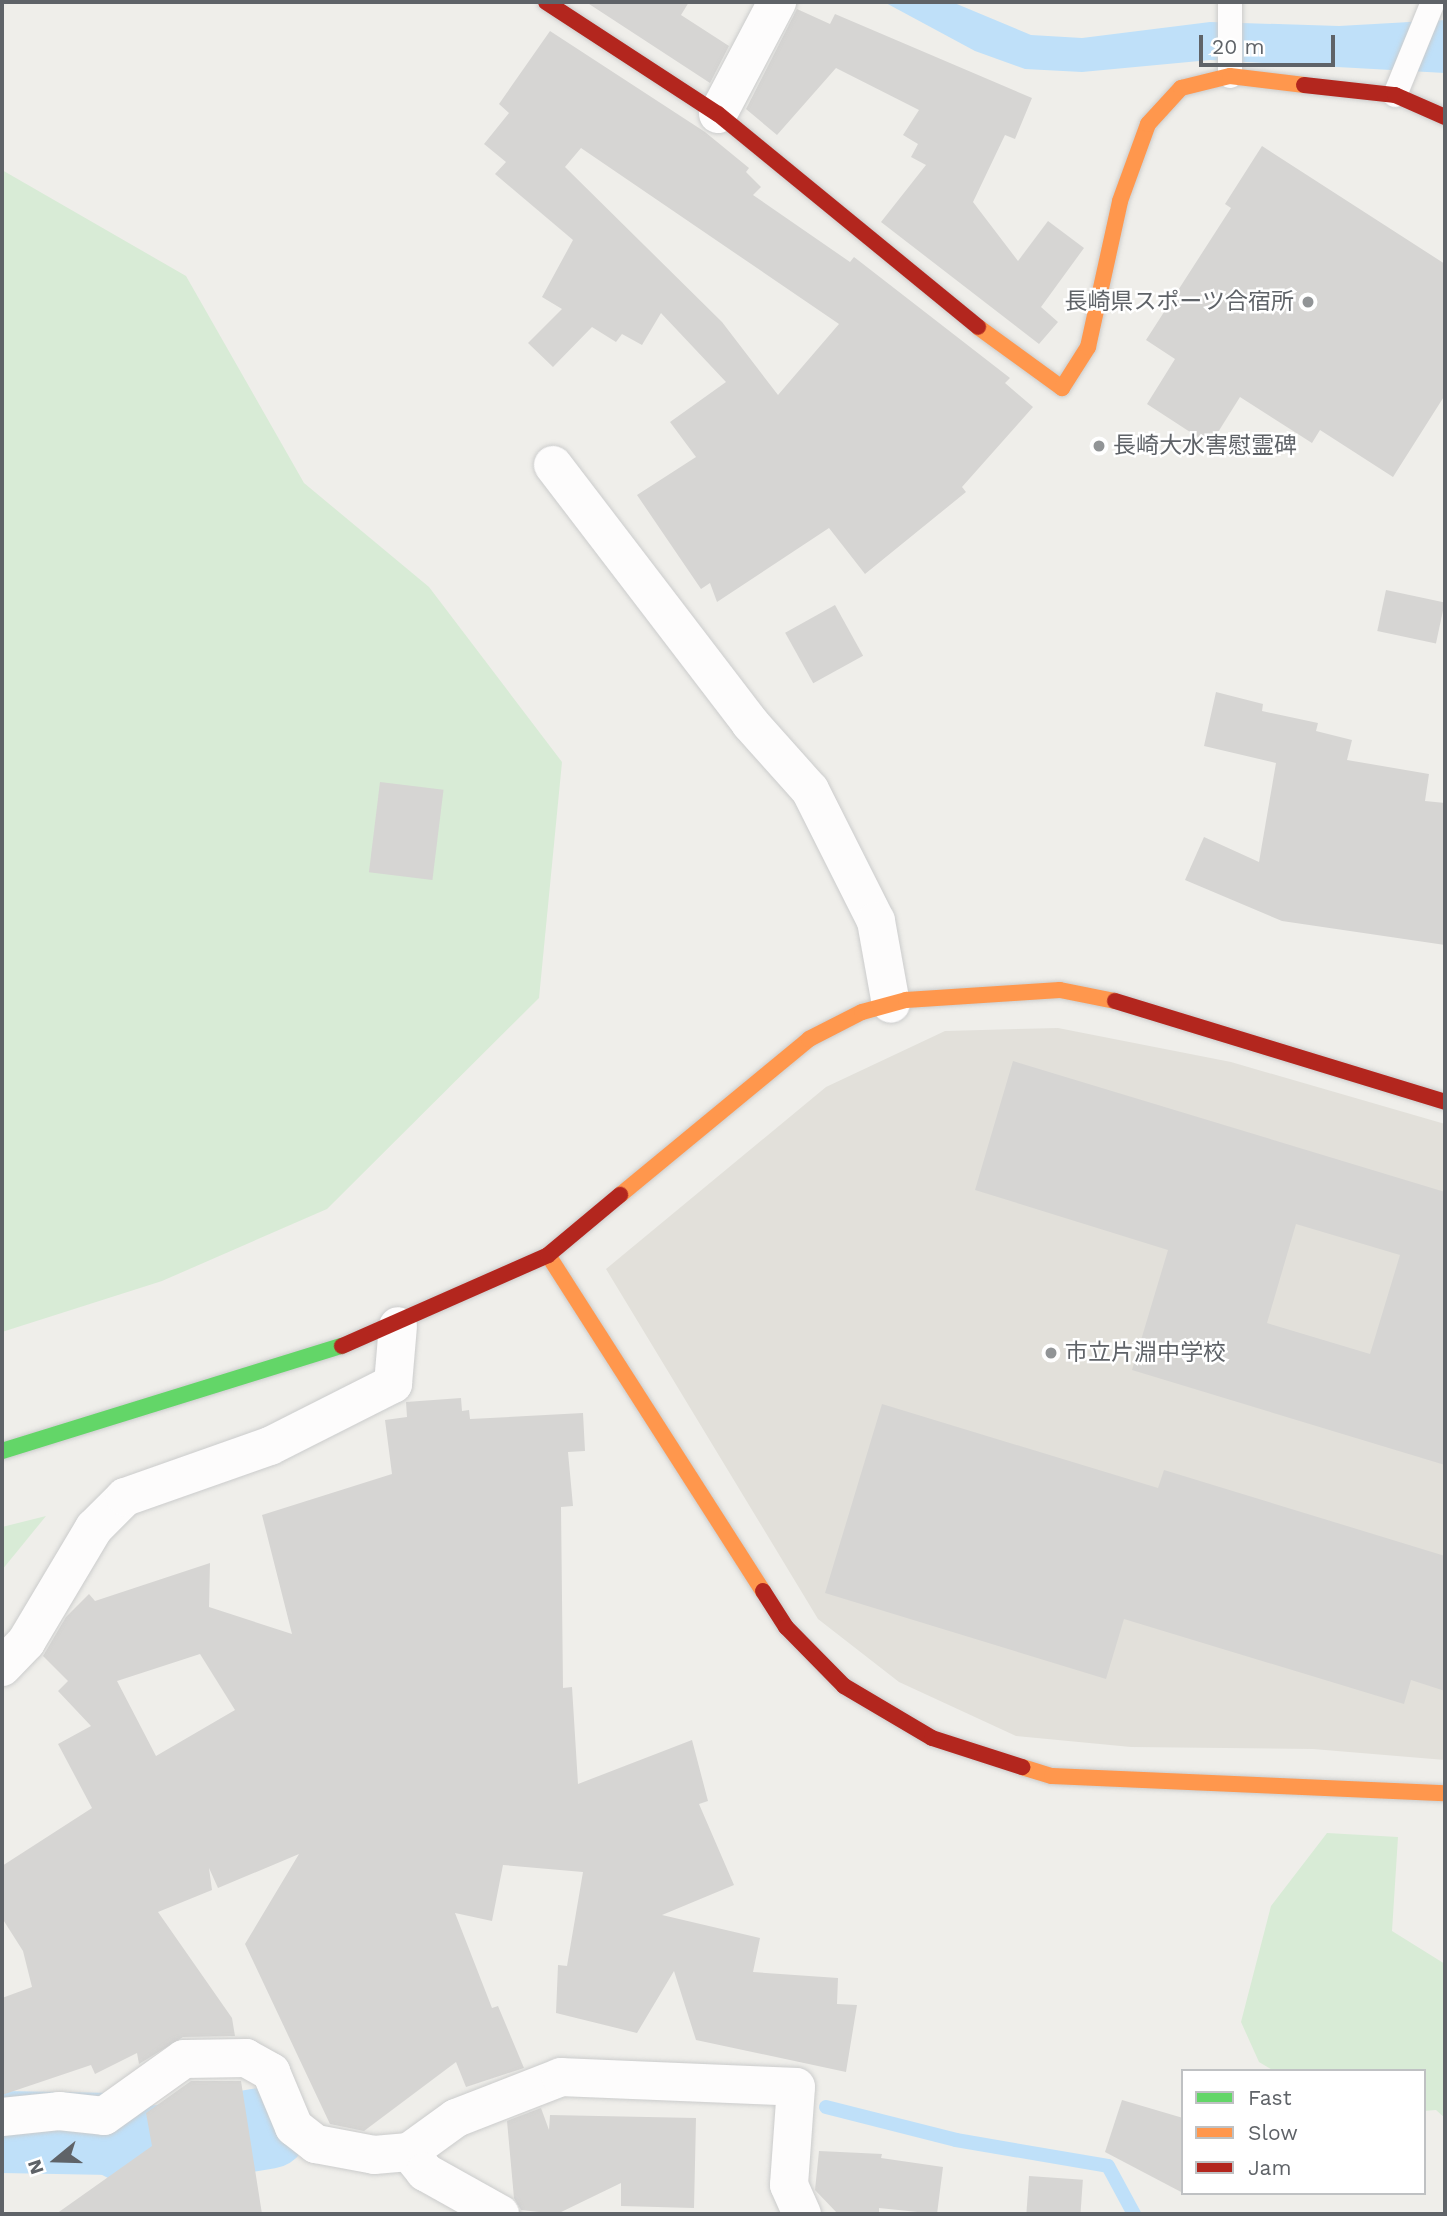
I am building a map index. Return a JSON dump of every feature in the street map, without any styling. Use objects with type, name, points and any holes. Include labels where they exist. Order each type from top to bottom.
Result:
[{"type":"street","points":[[546,2],[718,114],[922,286],[1062,388],[1088,347],[1121,201],[1148,124],[1181,88],[1230,76],[1395,95],[1445,117]]},
{"type":"street","points":[[718,114],[777,2]]},
{"type":"street","points":[[553,465],[750,723],[810,790],[876,921],[891,1004]]},
{"type":"street","points":[[2,1451],[398,1326],[548,1255],[809,1039],[891,1004],[961,994],[1060,990],[1141,1006],[1445,1102]]},
{"type":"street","points":[[548,1255],[786,1627],[844,1686],[932,1738],[1052,1776],[1445,1793]]},
{"type":"street","points":[[2,1667],[26,1642],[94,1528],[125,1497],[270,1446],[393,1384],[398,1326]]},
{"type":"street","points":[[2,2118],[59,2111],[104,2116],[184,2059],[246,2058],[271,2072],[295,2127],[316,2144],[351,2153],[409,2152],[456,2118],[561,2077],[796,2087],[789,2185],[802,2214]]},
{"type":"street","points":[[409,2152],[425,2172],[500,2214]]},
{"type":"lane","points":[[1230,2],[1230,76]]},
{"type":"lane","points":[[1395,95],[1433,2]]},
{"type":"shaded area","name":"市立片淵中学校","points":[[1058,1028],[1231,1062],[1445,1124],[1445,1760],[1313,1749],[1131,1747],[1016,1736],[899,1682],[818,1619],[606,1269],[826,1087],[945,1031]]},
{"type":"green space","points":[[2,170],[186,276],[304,483],[429,587],[562,762],[539,998],[327,1209],[162,1281],[2,1332]]},
{"type":"green space","points":[[46,1516],[2,1570],[2,1527]]},
{"type":"green space","points":[[1327,1833],[1398,1837],[1392,1931],[1445,1964],[1445,2118],[1436,2110],[1426,2111],[1426,2069],[1271,2069],[1259,2062],[1241,2022],[1271,1906]]},
{"type":"water","points":[[884,2],[952,2],[1031,35],[1082,38],[1210,22],[1339,26],[1445,20],[1445,73],[1210,60],[1082,72],[1025,69],[975,51]]},
{"type":"building","points":[[586,2],[689,2],[681,15],[729,46],[710,83]]},
{"type":"building","points":[[797,9],[830,24],[835,14],[1032,98],[1015,139],[1005,135],[973,202],[1018,261],[1048,221],[1084,248],[1041,307],[1058,322],[1039,344],[881,222],[926,165],[911,157],[918,144],[903,135],[919,110],[836,68],[777,135],[746,109]]},
{"type":"building","points":[[550,31],[705,132],[749,168],[746,172],[761,187],[753,195],[850,262],[854,257],[1010,378],[1005,383],[1033,407],[962,487],[966,492],[865,574],[829,528],[717,602],[710,583],[701,589],[637,495],[696,457],[670,422],[726,382],[661,313],[642,345],[622,334],[616,342],[592,327],[553,367],[528,343],[562,309],[542,297],[573,240],[495,174],[506,162],[484,144],[509,113],[499,104]],"holes":[[[581,148],[839,324],[778,395],[722,322],[565,167]]]},
{"type":"building","name":"長崎県スポーツ合宿所","points":[[1262,146],[1445,264],[1445,395],[1393,477],[1320,430],[1312,443],[1240,397],[1210,445],[1147,404],[1175,359],[1146,340],[1231,208],[1225,204]]},
{"type":"building","points":[[1386,590],[1445,602],[1436,644],[1377,631]]},
{"type":"building","points":[[835,605],[863,656],[813,683],[785,633]]},
{"type":"building","points":[[1216,692],[1263,704],[1262,711],[1318,723],[1316,731],[1352,740],[1347,760],[1429,774],[1425,801],[1445,803],[1445,945],[1282,921],[1185,880],[1204,837],[1259,862],[1276,763],[1204,746]]},
{"type":"building","points":[[380,782],[444,790],[432,880],[369,872]]},
{"type":"building","points":[[1013,1061],[1445,1192],[1445,1465],[1132,1370],[1168,1250],[975,1190]],"holes":[[[1296,1224],[1400,1255],[1370,1354],[1267,1323]]]},
{"type":"building","points":[[461,1398],[462,1411],[469,1410],[470,1419],[583,1413],[585,1451],[568,1452],[573,1506],[561,1507],[563,1688],[572,1687],[578,1784],[692,1740],[708,1801],[699,1804],[734,1885],[662,1915],[760,1938],[753,1972],[838,1978],[837,2004],[857,2005],[846,2072],[696,2040],[674,1971],[637,2033],[556,2013],[558,1965],[567,1966],[583,1872],[503,1865],[492,1921],[455,1913],[492,2008],[498,2006],[524,2068],[466,2087],[456,2062],[364,2131],[330,2124],[245,1944],[299,1854],[218,1888],[209,1868],[212,1890],[158,1912],[232,2018],[235,2036],[183,2037],[139,2064],[137,2053],[95,2074],[91,2065],[2,2095],[2,1998],[32,1987],[23,1951],[2,1918],[2,1866],[92,1808],[58,1744],[91,1726],[58,1691],[68,1681],[43,1656],[66,1617],[89,1594],[95,1601],[210,1563],[209,1607],[292,1634],[262,1515],[392,1474],[385,1420],[407,1417],[406,1402]],"holes":[[[200,1654],[235,1710],[156,1756],[117,1681]]]},
{"type":"building","points":[[882,1404],[1158,1488],[1164,1470],[1445,1556],[1445,1691],[1411,1680],[1404,1704],[1124,1619],[1106,1679],[825,1593]]},
{"type":"building","points":[[191,2081],[241,2081],[262,2214],[56,2214],[152,2146],[146,2113]]},
{"type":"building","points":[[1122,2100],[1181,2117],[1181,2192],[1105,2152]]},
{"type":"building","points":[[541,2108],[549,2130],[550,2115],[696,2118],[694,2208],[621,2206],[621,2183],[557,2214],[521,2210],[514,2198],[507,2121]]},
{"type":"building","points":[[819,2151],[882,2154],[881,2158],[943,2167],[937,2214],[879,2208],[879,2214],[838,2214],[815,2190]]},
{"type":"building","points":[[1029,2176],[1083,2180],[1080,2214],[1026,2214]]},
{"type":"waterway","points":[[826,2107],[956,2140],[1108,2166],[1134,2214]]},
{"type":"waterway","points":[[2,2132],[112,2134],[142,2149],[268,2128]]},
{"type":"traffic: fast","points":[[2,1451],[342,1346]]},
{"type":"traffic: slow","points":[[978,327],[1062,388],[1088,347],[1120,201],[1148,124],[1181,88],[1230,76],[1304,85]]},
{"type":"traffic: slow","points":[[620,1195],[809,1039],[862,1012],[906,1000],[1060,990],[1115,1001]]},
{"type":"traffic: slow","points":[[548,1255],[763,1591]]},
{"type":"traffic: slow","points":[[1022,1767],[1052,1776],[1445,1793]]},
{"type":"traffic: jam","points":[[546,2],[718,114],[978,327]]},
{"type":"traffic: jam","points":[[1304,85],[1395,95],[1445,117]]},
{"type":"traffic: jam","points":[[1115,1001],[1445,1102]]},
{"type":"traffic: jam","points":[[342,1346],[548,1255],[620,1195]]},
{"type":"traffic: jam","points":[[763,1591],[786,1627],[844,1686],[932,1738],[1022,1767]]},
{"type":"place","name":"長崎県スポーツ合宿所","points":[[1308,302]]},
{"type":"place","name":"長崎大水害慰霊碑","points":[[1099,446]]},
{"type":"place","name":"市立片淵中学校","points":[[1051,1353]]}]
